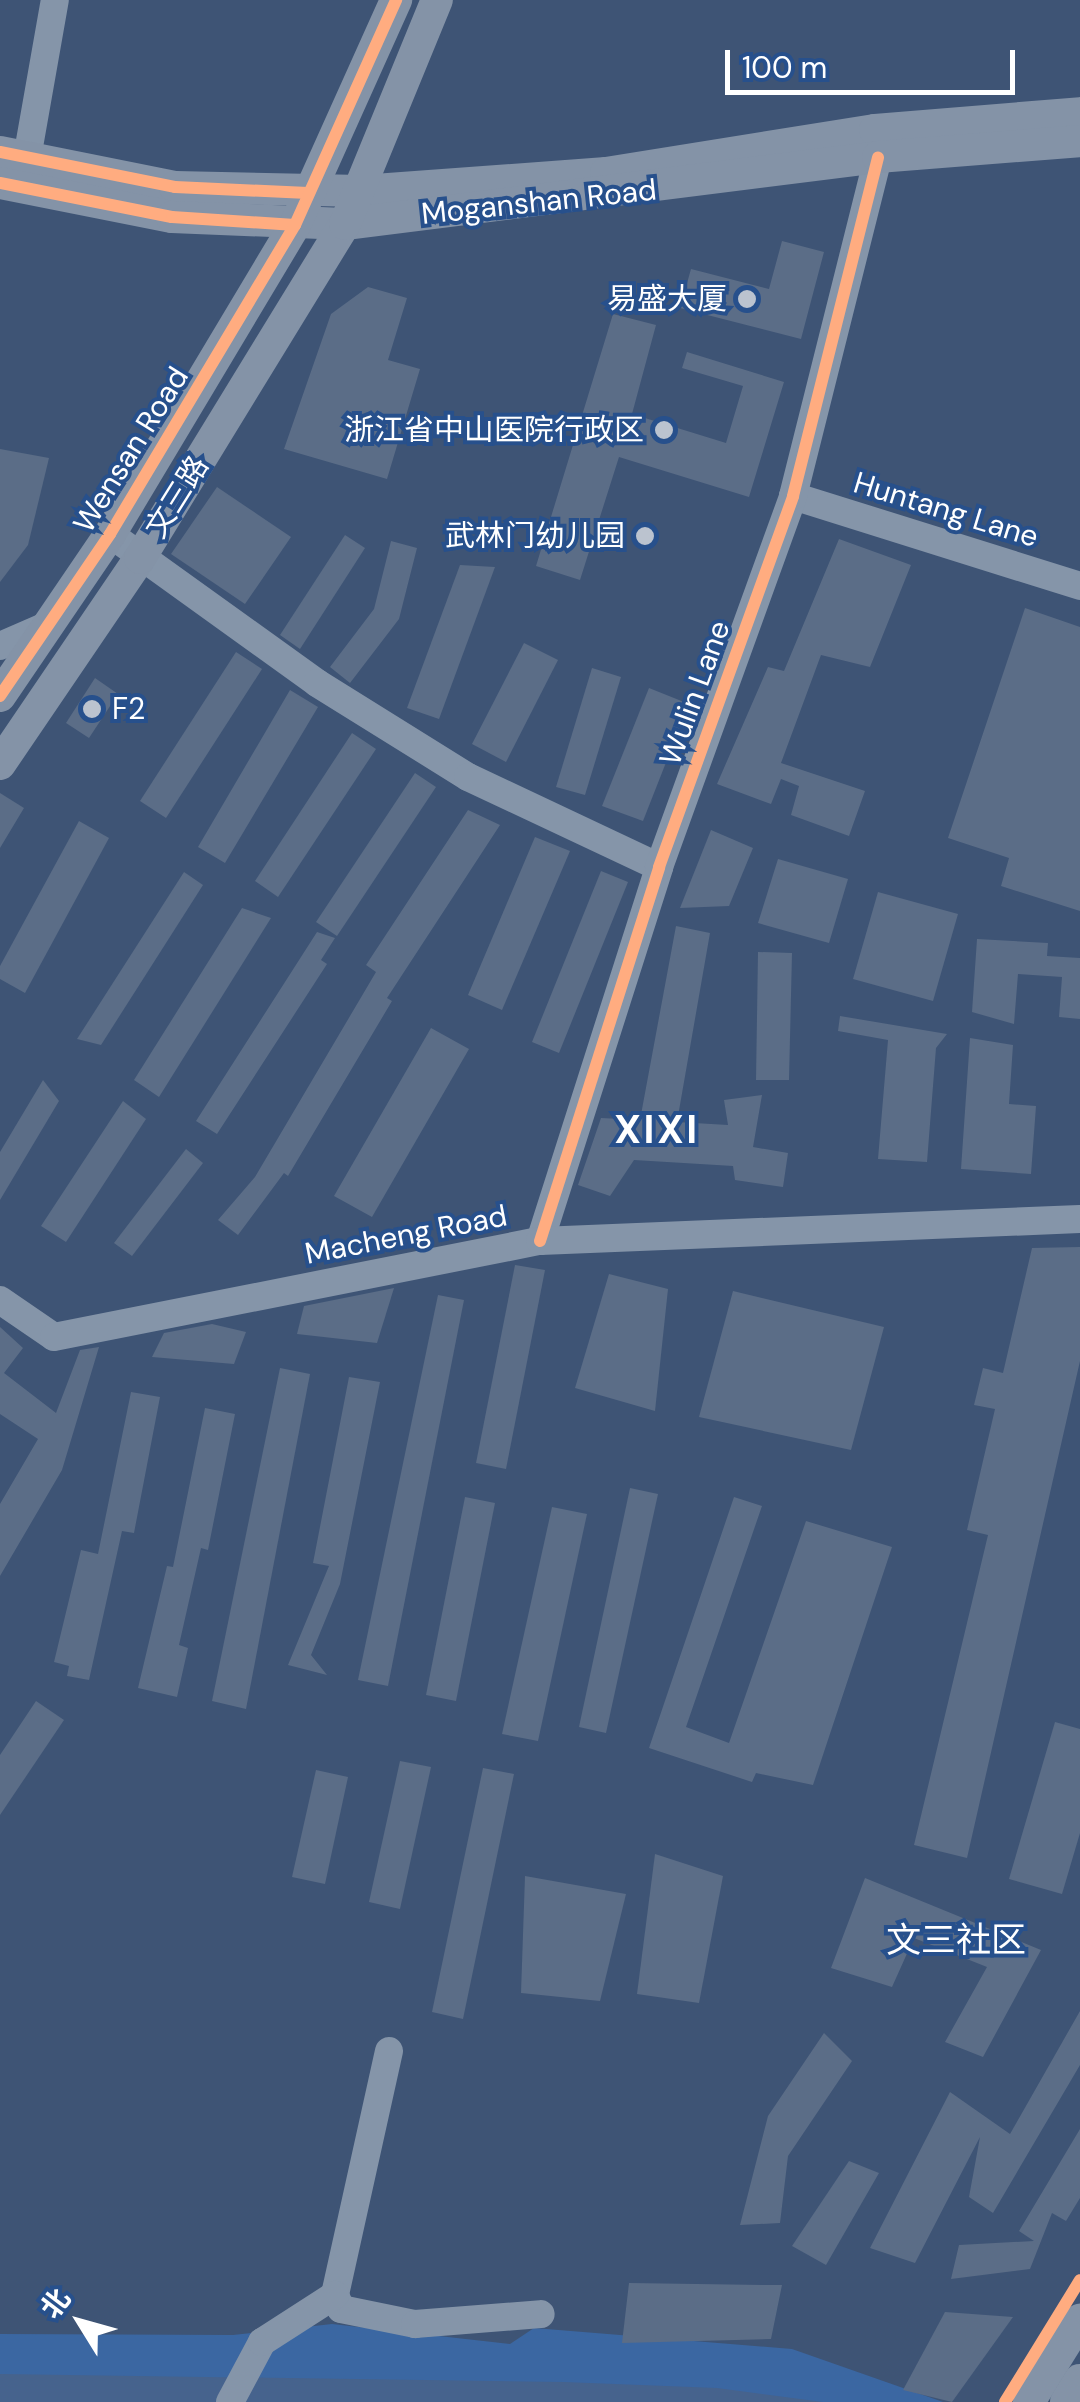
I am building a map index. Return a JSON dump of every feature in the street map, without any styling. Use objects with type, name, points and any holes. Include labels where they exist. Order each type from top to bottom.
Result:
[{"type":"main road","name":"Wensan Road","points":[[0,696],[110,534],[295,226],[396,0]]},
{"type":"main road","name":"文三路","points":[[0,764],[140,558],[345,224],[438,0]]},
{"type":"main road","name":"Moganshan Road","points":[[14,155],[175,187],[308,193],[361,191],[606,173],[875,130],[1080,113]]},
{"type":"main road","name":"Moganshan Road","points":[[0,183],[172,217],[295,226],[345,224],[878,157],[1080,141]]},
{"type":"main road","points":[[1029,2402],[1080,2320]]},
{"type":"main road","points":[[1066,2402],[1080,2380]]},
{"type":"street","points":[[14,155],[56,0]]},
{"type":"street","name":"Wulin Lane","points":[[540,1242],[659,868],[793,496],[878,157]]},
{"type":"street","name":"Huntang Lane","points":[[793,496],[1080,586]]},
{"type":"street","points":[[110,534],[317,683],[468,778],[659,868]]},
{"type":"street","points":[[0,646],[46,626]]},
{"type":"street","name":"Macheng Road","points":[[0,1300],[54,1337],[540,1242],[1080,1218]]},
{"type":"street","points":[[389,2051],[335,2295],[341,2310],[354,2317],[415,2324],[541,2314]]},
{"type":"street","points":[[230,2402],[253,2359],[277,2326],[335,2295]]},
{"type":"shaded area","points":[[332,2324],[510,2344],[534,2328],[792,2349],[943,2402],[0,2402],[0,2334],[233,2335]]},
{"type":"shaded area","points":[[0,2374],[564,2382],[717,2388],[823,2402],[0,2402]]},
{"type":"building","name":"易盛大厦","points":[[782,241],[824,252],[801,339],[680,308],[691,269],[769,289]]},
{"type":"building","points":[[368,287],[407,298],[388,360],[420,369],[387,479],[284,449],[331,314]]},
{"type":"building","points":[[613,314],[656,325],[632,414],[726,443],[743,386],[682,368],[687,352],[784,382],[749,497],[619,457],[580,580],[536,566]]},
{"type":"building","points":[[0,449],[49,458],[28,545],[0,582]]},
{"type":"building","points":[[217,487],[291,537],[245,604],[171,554]]},
{"type":"building","points":[[345,535],[365,548],[300,649],[280,635]]},
{"type":"building","points":[[839,539],[911,565],[870,667],[821,655],[781,763],[865,791],[849,836],[791,815],[799,786],[781,779],[771,804],[717,784],[768,667],[784,671]]},
{"type":"building","points":[[391,541],[417,548],[399,619],[350,683],[330,667],[374,609]]},
{"type":"building","points":[[460,565],[495,567],[439,719],[407,708]]},
{"type":"building","points":[[1025,608],[1080,627],[1080,911],[1001,886],[1009,858],[948,838]]},
{"type":"building","points":[[524,643],[558,660],[506,762],[472,744]]},
{"type":"building","points":[[236,652],[262,669],[166,818],[140,801]]},
{"type":"building","points":[[592,668],[621,677],[585,795],[556,787]]},
{"type":"building","name":"F2","points":[[95,678],[118,694],[89,738],[66,723]]},
{"type":"building","points":[[649,688],[689,704],[643,821],[602,806]]},
{"type":"building","points":[[290,690],[318,707],[225,863],[198,847]]},
{"type":"building","points":[[352,733],[376,749],[278,897],[255,881]]},
{"type":"building","points":[[415,773],[436,787],[337,936],[316,922]]},
{"type":"building","points":[[0,793],[24,808],[0,848]]},
{"type":"building","points":[[468,810],[500,825],[387,998],[392,1001],[288,1176],[284,1173],[238,1235],[218,1220],[255,1177],[376,972],[366,965]]},
{"type":"building","points":[[79,821],[109,838],[25,993],[0,979],[0,966]]},
{"type":"building","points":[[711,830],[753,848],[729,906],[680,908]]},
{"type":"building","points":[[535,837],[570,851],[502,1010],[468,995]]},
{"type":"building","points":[[778,859],[848,879],[829,943],[758,923]]},
{"type":"building","points":[[601,871],[628,882],[559,1053],[532,1042]]},
{"type":"building","points":[[184,872],[203,885],[101,1045],[77,1039]]},
{"type":"building","points":[[878,892],[958,914],[933,1001],[853,979]]},
{"type":"building","points":[[242,908],[271,918],[159,1097],[134,1080]]},
{"type":"building","points":[[676,926],[710,933],[677,1122],[728,1125],[724,1100],[762,1095],[753,1147],[788,1153],[783,1187],[735,1180],[733,1166],[634,1160],[610,1196],[578,1185],[601,1118],[640,1120]]},
{"type":"building","points":[[317,932],[335,938],[321,960],[327,964],[217,1134],[196,1121]]},
{"type":"building","points":[[977,939],[1048,943],[1047,956],[1080,958],[1080,1019],[1059,1017],[1062,977],[1018,974],[1014,1024],[972,1012]]},
{"type":"building","points":[[758,952],[792,953],[789,1080],[756,1080]]},
{"type":"building","points":[[840,1016],[947,1034],[936,1048],[927,1162],[878,1159],[888,1040],[838,1031]]},
{"type":"building","points":[[431,1028],[469,1049],[372,1217],[334,1196]]},
{"type":"building","points":[[970,1038],[1013,1045],[1009,1104],[1036,1106],[1031,1174],[961,1169]]},
{"type":"building","points":[[43,1080],[59,1101],[0,1200],[0,1152]]},
{"type":"building","points":[[123,1101],[146,1119],[66,1242],[41,1226]]},
{"type":"building","points":[[186,1149],[203,1163],[132,1256],[114,1243]]},
{"type":"building","points":[[1080,1247],[1080,1361],[967,1858],[914,1845],[988,1535],[967,1530],[995,1409],[974,1405],[983,1368],[1003,1373],[1032,1248]]},
{"type":"building","points":[[515,1265],[545,1270],[506,1469],[476,1463]]},
{"type":"building","points":[[609,1274],[668,1289],[655,1411],[575,1388]]},
{"type":"building","points":[[394,1288],[377,1343],[297,1334],[304,1306]]},
{"type":"building","points":[[733,1291],[884,1327],[851,1450],[699,1417]]},
{"type":"building","points":[[438,1295],[464,1300],[388,1686],[358,1680]]},
{"type":"building","points":[[212,1324],[246,1332],[234,1364],[152,1357],[164,1333]]},
{"type":"building","points":[[0,1327],[23,1348],[4,1373],[56,1413],[80,1350],[99,1347],[62,1470],[0,1576],[0,1504],[38,1439],[0,1414]]},
{"type":"building","points":[[280,1368],[310,1374],[246,1709],[212,1701]]},
{"type":"building","points":[[349,1377],[380,1382],[340,1584],[311,1655],[327,1675],[288,1665],[329,1566],[313,1563]]},
{"type":"building","points":[[131,1392],[160,1397],[134,1533],[122,1531],[89,1680],[67,1676],[69,1666],[54,1662],[81,1550],[98,1554]]},
{"type":"building","points":[[205,1408],[235,1414],[208,1550],[201,1548],[179,1645],[188,1648],[177,1697],[138,1688],[167,1566],[173,1567]]},
{"type":"building","points":[[630,1488],[658,1494],[606,1733],[579,1727]]},
{"type":"building","points":[[465,1497],[495,1503],[456,1701],[426,1695]]},
{"type":"building","points":[[734,1497],[762,1506],[686,1727],[729,1743],[806,1521],[892,1547],[813,1785],[756,1773],[752,1782],[649,1748]]},
{"type":"building","points":[[552,1507],[587,1514],[538,1741],[502,1734]]},
{"type":"building","points":[[36,1701],[64,1720],[0,1815],[0,1755]]},
{"type":"building","points":[[1055,1722],[1080,1729],[1080,1833],[1062,1894],[1009,1879]]},
{"type":"building","points":[[400,1761],[431,1767],[400,1909],[369,1902]]},
{"type":"building","points":[[483,1768],[514,1774],[463,2019],[432,2012]]},
{"type":"building","points":[[316,1770],[348,1777],[325,1884],[292,1877]]},
{"type":"building","points":[[655,1854],[723,1876],[699,2003],[637,1994]]},
{"type":"building","points":[[525,1876],[626,1894],[600,2001],[521,1993]]},
{"type":"building","points":[[865,1878],[1041,1950],[983,2057],[945,2042],[987,1967],[914,1938],[892,1987],[831,1968]]},
{"type":"building","points":[[1080,2011],[1080,2065],[993,2213],[969,2197],[980,2137],[915,2263],[870,2248],[950,2092],[1010,2134]]},
{"type":"building","points":[[824,2033],[852,2061],[788,2156],[780,2223],[740,2225],[768,2116]]},
{"type":"building","points":[[1080,2129],[1080,2198],[1066,2221],[1052,2213],[1030,2269],[951,2279],[959,2245],[1034,2241],[1019,2231]]},
{"type":"building","points":[[849,2161],[879,2173],[826,2265],[792,2246]]},
{"type":"building","points":[[629,2283],[782,2285],[771,2339],[622,2343]]},
{"type":"building","points":[[945,2312],[1013,2317],[952,2402],[903,2390]]},
{"type":"cycle path","points":[[0,696],[110,534],[295,225],[396,0]]},
{"type":"cycle path","points":[[0,152],[175,187],[308,193]]},
{"type":"cycle path","points":[[540,1241],[659,867],[793,496],[878,157]]},
{"type":"cycle path","points":[[0,183],[172,217],[295,225]]},
{"type":"cycle path","points":[[1005,2402],[1080,2280]]},
{"type":"place","name":"易盛大厦","points":[[747,299]]},
{"type":"place","name":"浙江省中山医院行政区","points":[[664,430]]},
{"type":"place","name":"武林门幼儿园","points":[[645,536]]},
{"type":"place","name":"F2","points":[[92,709]]},
{"type":"district","name":"XIXI","points":[[657,1129]]},
{"type":"district","name":"文三社区","points":[[956,1940]]}]
